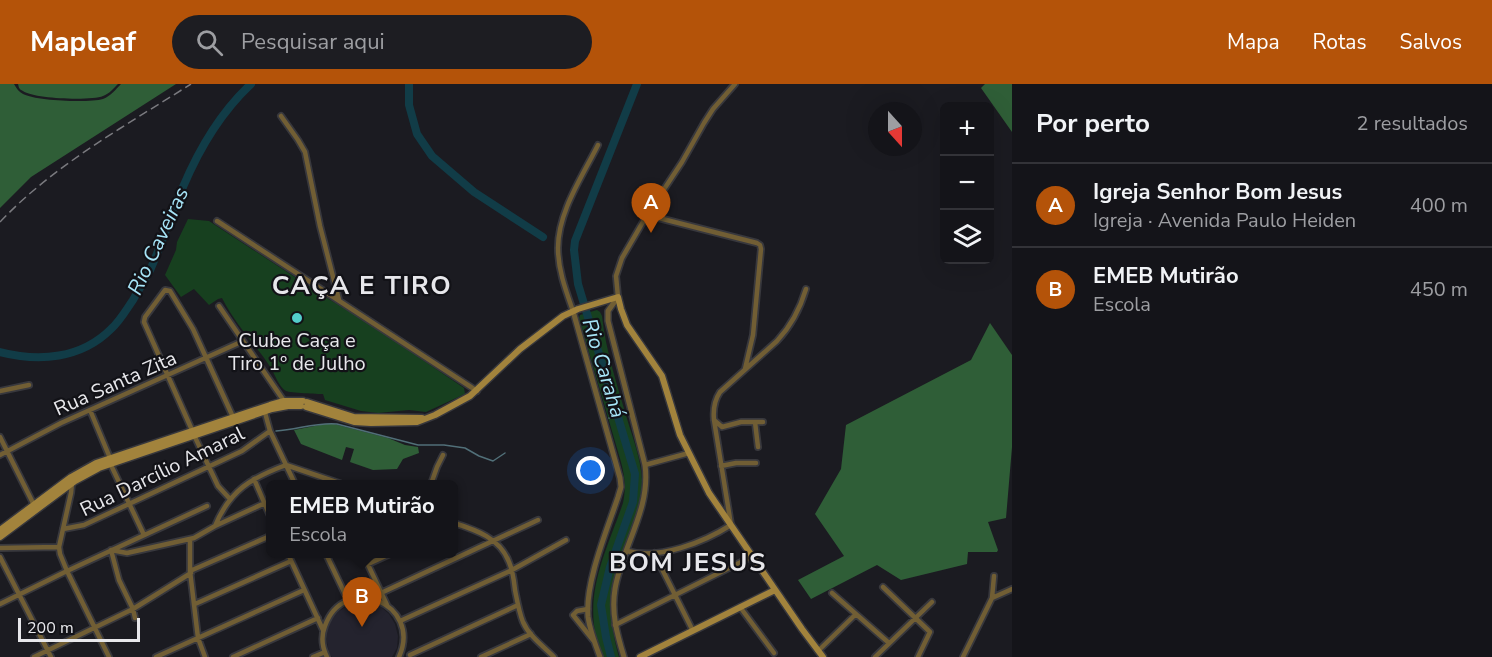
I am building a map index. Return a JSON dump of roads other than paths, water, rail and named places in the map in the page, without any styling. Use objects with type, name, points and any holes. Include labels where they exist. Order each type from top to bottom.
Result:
[{"type":"main road","points":[[0,530],[89,466],[284,401],[356,417],[428,418],[460,403],[477,391],[529,341],[560,318],[576,310],[618,297],[627,325],[662,376],[680,435],[710,493],[823,657]]},
{"type":"main road","points":[[193,433],[233,417],[264,409],[304,404]]},
{"type":"main road","points":[[0,537],[72,483],[110,460]]},
{"type":"main road","points":[[640,657],[654,654],[693,631],[776,590]]},
{"type":"street","points":[[624,657],[615,626],[615,590],[645,493],[646,483],[645,465],[608,321],[608,310],[618,297],[616,276],[620,263],[713,109],[735,84]]},
{"type":"street","points":[[281,116],[305,152],[320,226],[339,300]]},
{"type":"street","points":[[598,145],[568,206],[558,247],[561,271],[576,310],[621,487],[592,579],[588,609],[589,624],[600,657]]},
{"type":"street","points":[[647,215],[760,245],[753,335],[745,369]]},
{"type":"street","points":[[217,220],[477,391]]},
{"type":"street","points":[[627,550],[642,554],[654,553],[692,544],[709,538],[731,525],[713,408],[720,392],[777,341],[791,324],[806,289]]},
{"type":"street","points":[[230,499],[218,486],[144,322],[163,291],[170,291],[190,323],[233,417]]},
{"type":"street","points":[[219,306],[284,401]]},
{"type":"street","name":"Rua Santa Zita","points":[[0,455],[90,410],[243,341]]},
{"type":"street","points":[[0,391],[29,385]]},
{"type":"street","points":[[264,409],[270,431],[293,480]]},
{"type":"street","points":[[90,410],[144,535]]},
{"type":"street","points":[[714,420],[722,427],[736,423],[763,422]]},
{"type":"street","points":[[755,422],[758,447]]},
{"type":"street","name":"Rua Darcílio Amaral","points":[[63,529],[84,525],[209,467],[249,448],[270,431]]},
{"type":"street","points":[[0,437],[34,505]]},
{"type":"street","points":[[645,465],[688,453]]},
{"type":"street","points":[[432,480],[443,455]]},
{"type":"street","points":[[721,466],[756,463]]},
{"type":"street","points":[[215,526],[230,499],[254,479],[286,465],[325,480]]},
{"type":"street","points":[[111,550],[127,553],[190,539],[265,503],[254,479]]},
{"type":"street","points":[[72,483],[59,548],[60,555],[109,657]]},
{"type":"street","points":[[0,604],[207,506]]},
{"type":"street","points":[[458,557],[538,520]]},
{"type":"street","points":[[458,524],[479,532],[493,541],[505,554],[512,570],[522,620],[531,634],[554,657]]},
{"type":"street","points":[[34,657],[133,609],[190,572],[266,538]]},
{"type":"street","points":[[190,539],[190,572],[198,638],[204,657]]},
{"type":"street","points":[[400,621],[512,570],[566,540]]},
{"type":"street","points":[[0,548],[59,548]]},
{"type":"street","points":[[111,550],[119,580],[135,618]]},
{"type":"street","points":[[654,553],[693,631]]},
{"type":"street","points":[[615,626],[753,556]]},
{"type":"street","points":[[0,557],[51,657]]},
{"type":"street","points":[[290,558],[323,630]]},
{"type":"street","points":[[328,558],[345,594],[352,599]]},
{"type":"street","points":[[365,558],[387,605]]},
{"type":"street","points":[[368,564],[381,558]]},
{"type":"street","points":[[381,593],[456,558]]},
{"type":"street","points":[[195,604],[291,561]]},
{"type":"street","points":[[963,657],[992,598],[994,576]]},
{"type":"street","points":[[883,586],[930,632],[918,657]]},
{"type":"street","points":[[992,598],[1012,589]]},
{"type":"street","points":[[157,657],[304,590]]},
{"type":"street","points":[[831,593],[889,643]]},
{"type":"street","points":[[344,602],[345,594]]},
{"type":"street","points":[[313,657],[326,654],[322,641],[327,619],[334,609],[352,599],[374,599],[392,609],[400,621],[404,642],[410,656],[518,605]]},
{"type":"street","points":[[875,657],[932,602]]},
{"type":"street","points":[[740,607],[774,653]]},
{"type":"street","points":[[588,609],[577,610],[573,615],[593,640]]},
{"type":"street","points":[[818,651],[856,614]]},
{"type":"street","points":[[233,657],[318,618]]},
{"type":"street","points":[[481,657],[531,634]]},
{"type":"street","points":[[399,657],[404,642]]},
{"type":"waterway","name":"Rio Caveiras","points":[[0,352],[30,357],[73,352],[99,339],[114,326],[133,300],[149,272],[189,173],[204,145],[230,107],[251,84]]},
{"type":"waterway","points":[[409,84],[409,105],[417,134],[432,156],[474,192],[543,237]]},
{"type":"waterway","name":"Rio Carahá","points":[[611,657],[601,605],[610,567],[633,502],[635,474],[578,284],[574,250],[575,241],[637,84]]},
{"type":"waterway","name":"Rio Carahá","points":[[609,418],[619,416]]},
{"type":"waterway","points":[[276,431],[337,424],[418,445],[465,448],[493,461],[505,453]]},
{"type":"railway","points":[[0,222],[21,201],[67,164],[191,84]]},
{"type":"place","name":"Igreja Senhor Bom Jesus","points":[[651,233]]},
{"type":"place","name":"Clube Caça e Tiro 1º de Julho","points":[[297,318]]},
{"type":"place","name":"EMEB Mutirão","points":[[362,627]]},
{"type":"district","name":"CAÇA E TIRO","points":[[362,285]]},
{"type":"district","name":"BOM JESUS","points":[[688,562]]}]
